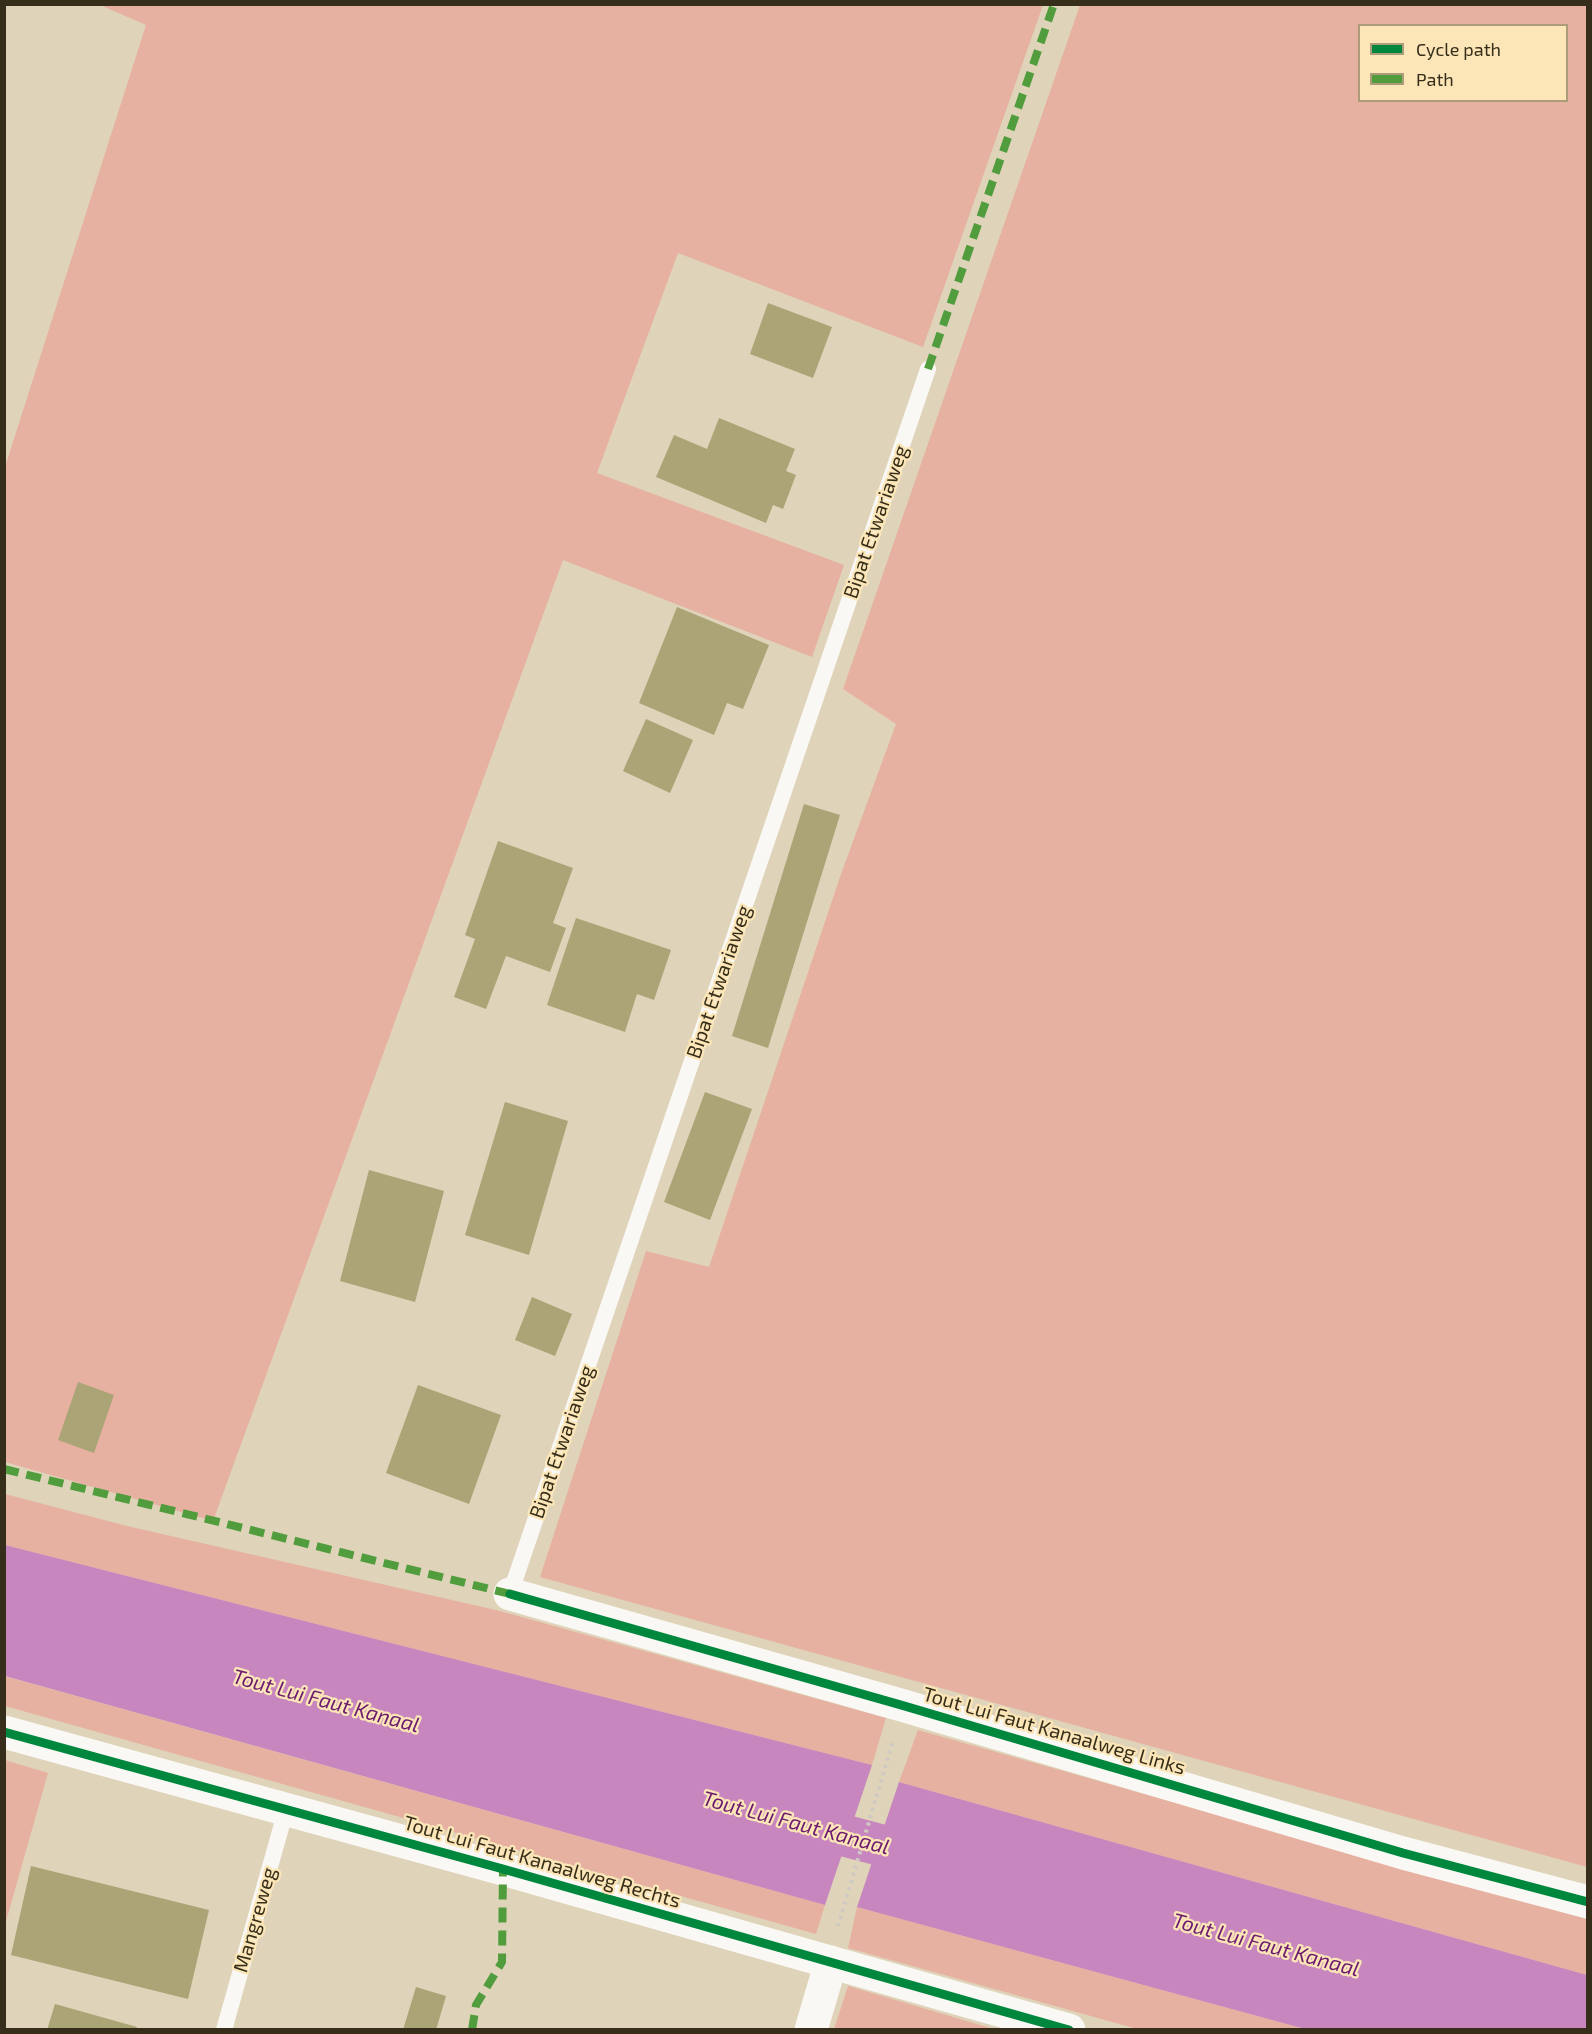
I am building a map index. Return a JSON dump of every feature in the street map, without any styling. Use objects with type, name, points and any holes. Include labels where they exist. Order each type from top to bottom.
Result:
[{"type":"street","name":"Tout Lui Faut Kanaalweg Links","points":[[510,1594],[902,1705],[1402,1853],[1587,1902]]},
{"type":"street","name":"Tout Lui Faut Kanaalweg Rechts","points":[[4,1732],[1069,2030]]},
{"type":"street","points":[[811,2030],[831,1962]]},
{"type":"lane","name":"Bipat Etwariaweg","points":[[510,1594],[928,369]]},
{"type":"lane","name":"Mangreweg","points":[[224,2030],[286,1810]]},
{"type":"path","points":[[838,1923],[890,1750]]},
{"type":"shaded area","points":[[100,5],[1043,5],[923,347],[678,253],[597,473],[844,565],[812,657],[563,560],[213,1521],[5,1462],[5,467],[146,25]]},
{"type":"shaded area","points":[[1080,5],[1587,5],[1587,1867],[540,1577],[646,1251],[709,1267],[840,877],[896,724],[843,689]]},
{"type":"shaded area","points":[[5,1494],[127,1526],[500,1611],[886,1718],[872,1765],[5,1545]]},
{"type":"shaded area","points":[[4,1676],[825,1905],[816,1934],[5,1706]]},
{"type":"shaded area","points":[[918,1730],[1587,1919],[1587,1975],[899,1782]]},
{"type":"shaded area","points":[[4,1760],[48,1773],[5,1925]]},
{"type":"shaded area","points":[[857,1907],[1305,2029],[1137,2029],[848,1948]]},
{"type":"shaded area","points":[[848,1986],[994,2029],[834,2029]]},
{"type":"water","points":[[5,1545],[872,1765],[825,1905],[5,1676]]},
{"type":"water","points":[[899,1782],[1587,1975],[1587,2029],[1305,2029],[857,1907]]},
{"type":"building","points":[[768,303],[832,327],[813,378],[750,354]]},
{"type":"building","points":[[719,418],[795,449],[786,471],[796,475],[783,509],[773,505],[766,523],[656,477],[674,435],[707,449]]},
{"type":"building","points":[[677,607],[769,645],[743,709],[727,703],[714,735],[639,703]]},
{"type":"building","points":[[646,719],[693,740],[670,793],[623,771]]},
{"type":"building","points":[[804,804],[840,815],[768,1048],[732,1036]]},
{"type":"building","points":[[498,841],[573,868],[553,923],[566,928],[550,972],[506,956],[486,1009],[454,997],[475,939],[465,935]]},
{"type":"building","points":[[576,918],[671,950],[654,1000],[637,994],[625,1032],[547,1005]]},
{"type":"building","points":[[705,1092],[752,1109],[710,1220],[664,1202]]},
{"type":"building","points":[[505,1102],[568,1121],[529,1255],[465,1235]]},
{"type":"building","points":[[369,1170],[444,1191],[415,1302],[340,1281]]},
{"type":"building","points":[[532,1297],[572,1314],[555,1356],[515,1340]]},
{"type":"building","points":[[78,1382],[114,1395],[94,1453],[58,1440]]},
{"type":"building","points":[[418,1385],[501,1415],[469,1504],[386,1473]]},
{"type":"building","points":[[31,1866],[209,1910],[188,1999],[11,1955]]},
{"type":"building","points":[[416,1987],[446,1996],[436,2030],[403,2030]]},
{"type":"building","points":[[55,2004],[137,2027],[136,2030],[47,2030]]},
{"type":"waterway","name":"Tout Lui Faut Kanaal","points":[[793,1822],[933,1859]]},
{"type":"marked path","points":[[928,369],[1054,4]]},
{"type":"marked path","points":[[4,1469],[510,1594]]},
{"type":"marked path","points":[[472,2030],[476,2005],[502,1962],[503,1869]]},
{"type":"cycle path","points":[[510,1594],[901,1705],[1403,1853],[1588,1902]]},
{"type":"cycle path","points":[[4,1732],[503,1869],[1069,2030]]}]
